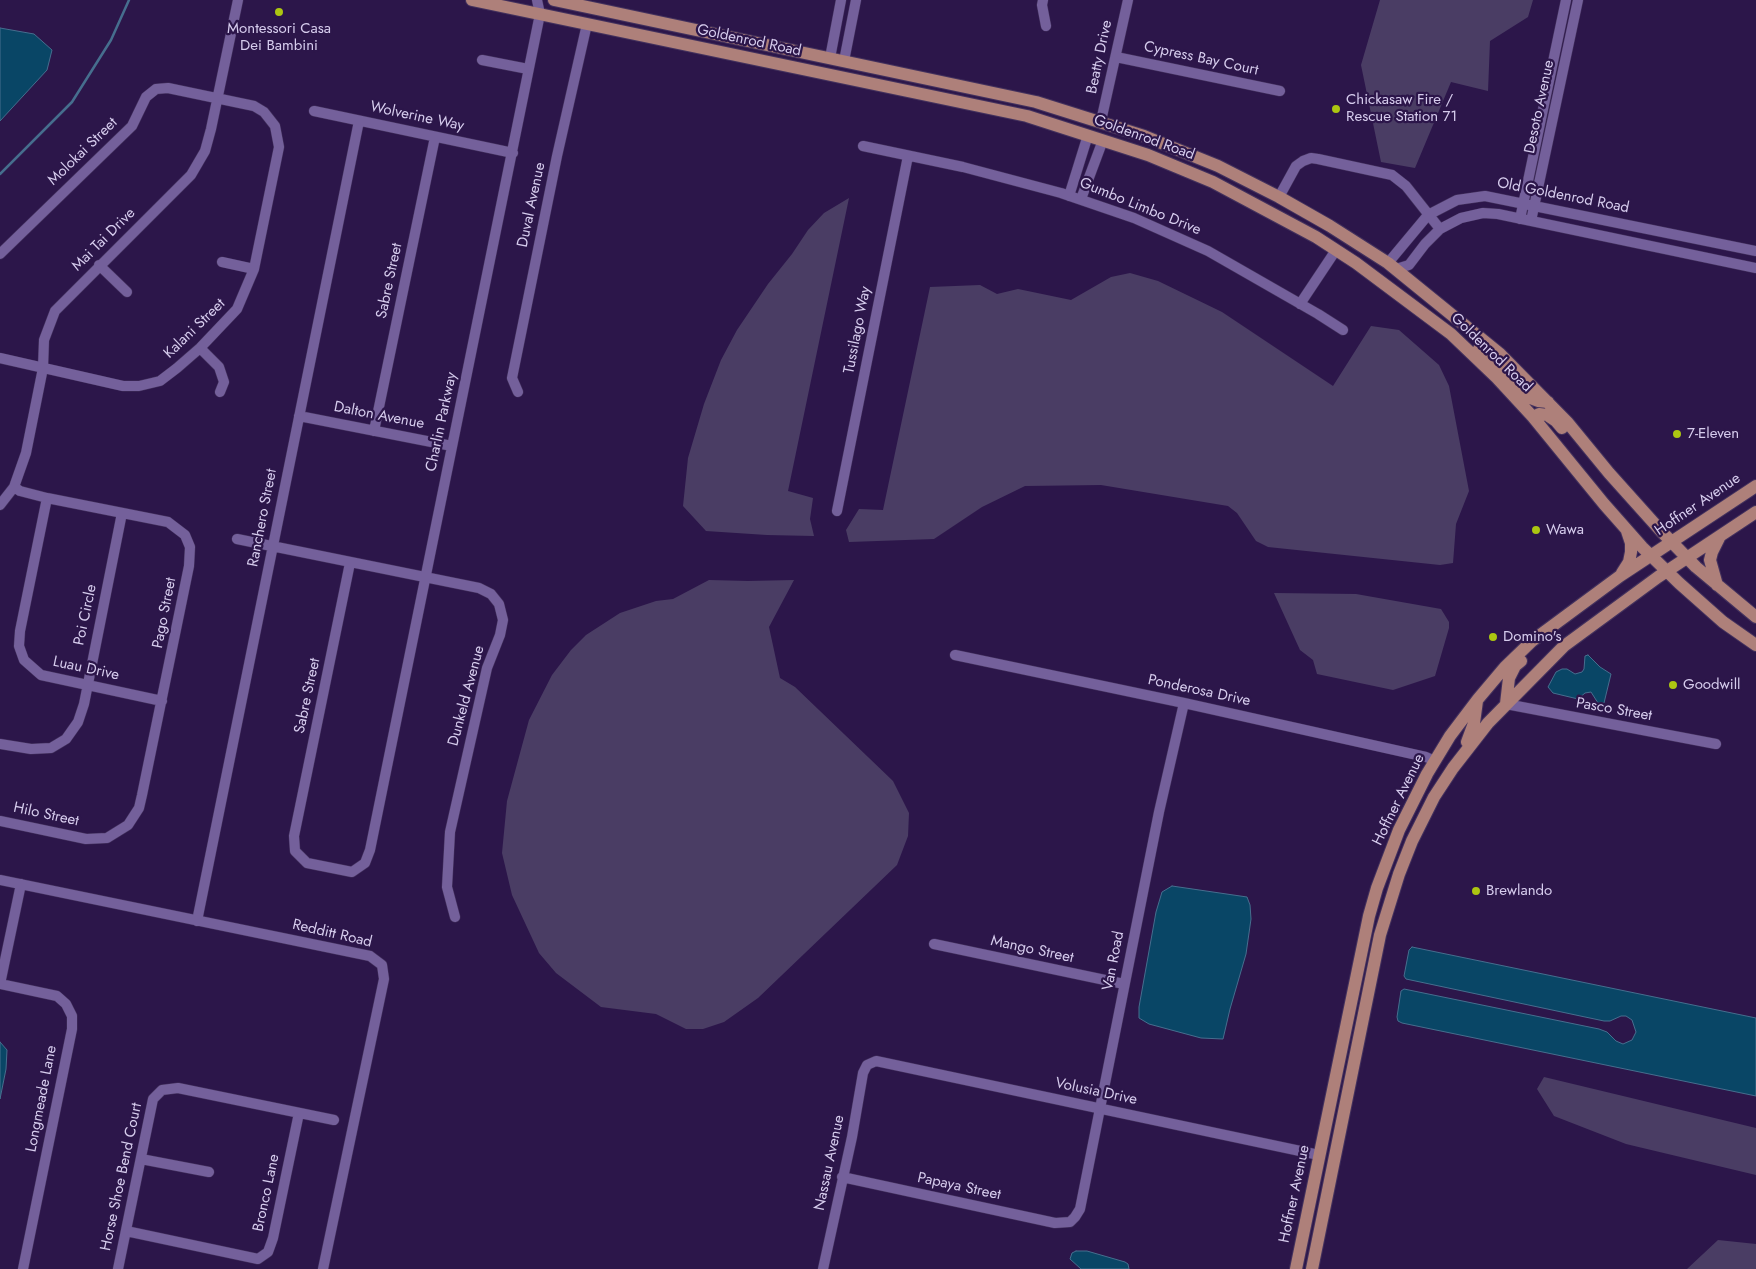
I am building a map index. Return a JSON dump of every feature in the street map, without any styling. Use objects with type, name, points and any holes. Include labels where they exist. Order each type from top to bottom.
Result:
[{"type":"main road","name":"Goldenrod Road","points":[[472,0],[1027,116],[1148,155],[1213,182],[1268,210],[1336,250],[1451,334],[1497,378],[1533,417],[1627,531],[1667,571],[1724,622],[1756,645]]},
{"type":"main road","name":"Goldenrod Road","points":[[554,0],[1036,102],[1144,136],[1210,162],[1279,197],[1330,226],[1392,266],[1500,354],[1568,423],[1609,473],[1687,558],[1756,617]]},
{"type":"main road","points":[[799,68],[830,69],[838,66],[844,60]]},
{"type":"main road","points":[[834,76],[849,68],[957,92],[985,90]]},
{"type":"main road","points":[[1356,263],[1387,273],[1392,266]]},
{"type":"main road","points":[[1451,334],[1471,342],[1530,398],[1548,402]]},
{"type":"main road","points":[[1533,417],[1539,414],[1547,415],[1556,421],[1588,458],[1609,473]]},
{"type":"main road","name":"Hoffner Avenue","points":[[1296,1269],[1360,956],[1377,888],[1399,830],[1435,761],[1450,736],[1478,699],[1505,667],[1532,641],[1620,576],[1756,486]]},
{"type":"main road","name":"Hoffner Avenue","points":[[1312,1269],[1385,918],[1399,874],[1412,842],[1434,798],[1488,723],[1564,646],[1667,571],[1756,512]]},
{"type":"main road","points":[[1620,576],[1626,569],[1631,552],[1631,543],[1627,531]]},
{"type":"main road","points":[[1717,585],[1710,560],[1715,544],[1720,536]]},
{"type":"main road","points":[[1506,704],[1509,678],[1515,666],[1554,630],[1560,619]]},
{"type":"main road","points":[[1434,798],[1438,784],[1465,745],[1473,728],[1478,699]]},
{"type":"main road","points":[[1339,1140],[1333,1135],[1333,1128],[1346,1056],[1342,1042]]},
{"type":"main road","points":[[1319,1155],[1327,1166],[1316,1221],[1320,1234]]},
{"type":"street","name":"Mai Tai Drive","points":[[0,505],[14,487],[26,453],[43,368],[44,340],[55,311],[191,174],[205,151],[238,0]]},
{"type":"street","name":"Charlin Parkway","points":[[370,850],[540,14],[537,0]]},
{"type":"street","points":[[830,58],[841,0]]},
{"type":"street","points":[[844,60],[856,0]]},
{"type":"street","points":[[1043,0],[1042,5],[1046,26]]},
{"type":"street","name":"Beatty Drive","points":[[1101,121],[1128,0]]},
{"type":"street","name":"Desoto Avenue","points":[[1520,219],[1566,0]]},
{"type":"street","name":"Desoto Avenue","points":[[1531,221],[1578,0]]},
{"type":"street","name":"Duval Avenue","points":[[518,392],[512,378],[559,147],[587,24]]},
{"type":"street","name":"Cypress Bay Court","points":[[1116,56],[1280,91]]},
{"type":"street","points":[[482,60],[528,69]]},
{"type":"street","name":"Molokai Street","points":[[0,254],[132,126],[146,97],[156,89],[168,88],[217,99]]},
{"type":"street","name":"Kalani Street","points":[[43,368],[123,386],[139,386],[160,381],[200,348],[238,309],[254,269],[279,147],[275,126],[264,112],[254,106],[217,99]]},
{"type":"street","name":"Wolverine Way","points":[[314,111],[512,153]]},
{"type":"street","name":"Ranchero Street","points":[[197,921],[359,121]]},
{"type":"street","points":[[1069,196],[1088,135]]},
{"type":"street","name":"Sabre Street","points":[[374,431],[436,137]]},
{"type":"street","points":[[1081,199],[1103,140]]},
{"type":"street","name":"Gumbo Limbo Drive","points":[[863,146],[963,167],[1081,199],[1134,218],[1208,251],[1343,330]]},
{"type":"street","name":"Tussilago Way","points":[[836,511],[908,156]]},
{"type":"street","points":[[1279,197],[1296,166],[1302,161],[1311,158],[1318,159],[1392,175],[1406,186],[1440,229]]},
{"type":"street","points":[[1078,170],[1090,175]]},
{"type":"street","name":"Old Goldenrod Road","points":[[1392,266],[1428,215],[1457,200],[1472,196],[1485,196],[1523,202],[1756,251]]},
{"type":"street","name":"Old Goldenrod Road","points":[[1392,266],[1409,265],[1425,244],[1440,229],[1451,222],[1472,214],[1498,214],[1756,268]]},
{"type":"street","points":[[1300,304],[1336,250]]},
{"type":"street","points":[[222,262],[254,269]]},
{"type":"street","points":[[99,265],[127,292]]},
{"type":"street","points":[[200,348],[219,367],[224,382],[220,392]]},
{"type":"street","points":[[0,358],[43,368]]},
{"type":"street","name":"Dalton Avenue","points":[[299,416],[452,446]]},
{"type":"street","name":"Pago Street","points":[[14,487],[20,492],[168,522],[185,535],[190,548],[189,566],[139,808],[128,825],[106,838],[86,839]]},
{"type":"street","name":"Luau Drive","points":[[47,498],[20,631],[19,646],[24,660],[41,675],[162,700]]},
{"type":"street","name":"Poi Circle","points":[[0,744],[31,749],[51,748],[66,739],[78,722],[84,704],[122,513]]},
{"type":"street","name":"Dunkeld Avenue","points":[[237,539],[479,588],[491,594],[499,604],[503,620],[500,635],[487,668],[450,832],[447,887],[455,917]]},
{"type":"street","name":"Sabre Street","points":[[350,563],[294,836],[295,851],[307,863],[352,872],[365,863],[370,850]]},
{"type":"street","name":"Ponderosa Drive","points":[[955,655],[1184,703],[1426,757],[1435,761]]},
{"type":"street","name":"Van Road","points":[[1070,1222],[1080,1209],[1159,812],[1184,703]]},
{"type":"street","name":"Pasco Street","points":[[1506,704],[1716,744]]},
{"type":"street","name":"Hilo Street","points":[[0,821],[86,839]]},
{"type":"street","name":"Redditt Road","points":[[0,880],[370,956],[382,965],[384,980],[322,1269]]},
{"type":"street","points":[[0,984],[21,884]]},
{"type":"street","name":"Mango Street","points":[[934,944],[1124,984]]},
{"type":"street","name":"Longmeade Lane","points":[[0,984],[57,996],[66,1004],[72,1016],[72,1029],[23,1269]]},
{"type":"street","name":"Volusia Drive","points":[[867,1065],[876,1061],[1319,1155]]},
{"type":"street","name":"Nassau Avenue","points":[[823,1269],[852,1137],[863,1073],[867,1065]]},
{"type":"street","name":"Horse Shoe Bend Court","points":[[118,1269],[153,1099],[162,1090],[178,1088],[334,1120]]},
{"type":"street","name":"Bronco Lane","points":[[126,1231],[258,1259],[268,1252],[273,1238],[299,1112]]},
{"type":"street","points":[[141,1159],[209,1172]]},
{"type":"street","name":"Papaya Street","points":[[842,1177],[1055,1223],[1070,1222]]},
{"type":"shaded area","points":[[1380,0],[1533,0],[1528,17],[1490,41],[1488,91],[1451,82],[1415,168],[1381,162],[1361,65]]},
{"type":"shaded area","points":[[849,198],[788,491],[813,498],[810,519],[814,536],[706,531],[683,506],[688,458],[704,404],[721,360],[737,330],[808,230],[824,213]]},
{"type":"shaded area","points":[[1130,273],[1158,281],[1222,312],[1333,386],[1371,326],[1399,330],[1439,365],[1449,386],[1469,491],[1456,524],[1453,563],[1440,565],[1268,547],[1256,541],[1237,513],[1228,506],[1101,485],[1025,486],[982,507],[934,539],[849,542],[846,530],[859,509],[883,510],[930,287],[980,285],[997,294],[1018,289],[1071,300],[1111,277]]},
{"type":"shaded area","points":[[709,580],[794,580],[769,627],[780,678],[795,687],[893,781],[909,813],[908,836],[897,865],[758,998],[724,1022],[703,1029],[686,1029],[656,1014],[601,1007],[556,973],[539,953],[512,895],[502,853],[507,801],[529,720],[552,675],[571,650],[586,635],[620,613],[656,601],[673,599]]},
{"type":"shaded area","points":[[1274,593],[1356,594],[1441,609],[1449,622],[1449,628],[1435,676],[1393,690],[1317,674],[1313,660],[1300,650]]},
{"type":"shaded area","points":[[1544,1077],[1756,1128],[1756,1175],[1626,1144],[1554,1116],[1537,1089]]},
{"type":"shaded area","points":[[1718,1240],[1756,1244],[1756,1269],[1687,1269]]},
{"type":"water","points":[[0,28],[34,34],[52,50],[47,70],[0,121]]},
{"type":"water","points":[[1588,655],[1600,667],[1611,674],[1604,703],[1598,703],[1591,692],[1585,693],[1578,699],[1553,693],[1548,687],[1556,672],[1567,669],[1575,674],[1582,672],[1585,656]]},
{"type":"water","points":[[1172,886],[1247,897],[1250,905],[1251,919],[1246,954],[1223,1039],[1201,1038],[1149,1024],[1139,1018],[1139,1007],[1156,912],[1162,892]]},
{"type":"water","points":[[1412,947],[1756,1018],[1756,1096],[1402,1023],[1398,1021],[1397,1017],[1401,991],[1404,989],[1599,1029],[1607,1032],[1616,1041],[1623,1044],[1632,1040],[1636,1032],[1632,1020],[1626,1016],[1604,1021],[1406,979],[1404,976],[1409,950]]},
{"type":"water","points":[[0,1042],[7,1050],[6,1069],[0,1099]]},
{"type":"water","points":[[1087,1251],[1125,1262],[1128,1264],[1129,1269],[1081,1269],[1070,1259],[1072,1253]]},
{"type":"waterway","points":[[0,174],[72,102],[111,40],[129,0]]},
{"type":"place","name":"Montessori Casa Dei Bambini","points":[[279,12]]},
{"type":"place","name":"Chickasaw Fire / Rescue Station 71","points":[[1336,109]]},
{"type":"place","name":"7-Eleven","points":[[1677,434]]},
{"type":"place","name":"Wawa","points":[[1536,530]]},
{"type":"place","name":"Domino's","points":[[1493,637]]},
{"type":"place","name":"Goodwill","points":[[1673,685]]},
{"type":"place","name":"Brewlando","points":[[1476,891]]}]
